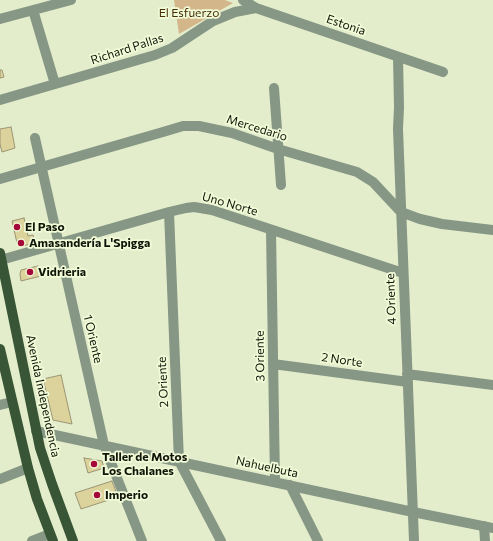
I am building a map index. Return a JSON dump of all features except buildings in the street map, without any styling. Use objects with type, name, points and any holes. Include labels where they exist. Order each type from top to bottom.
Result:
[{"type":"main road","name":"Avenida Independencia","points":[[1,256],[36,431],[52,484],[73,541]]},
{"type":"main road","points":[[0,349],[28,468],[37,499],[52,537]]},
{"type":"street","points":[[0,19],[71,0]]},
{"type":"street","name":"Estonia","points":[[243,0],[256,8],[442,72]]},
{"type":"street","name":"Richard Pallas","points":[[0,100],[155,56],[172,48],[213,21],[235,12],[256,8]]},
{"type":"street","points":[[33,10],[55,84]]},
{"type":"street","name":"4 Oriente","points":[[398,57],[398,129],[414,541]]},
{"type":"street","points":[[274,88],[281,185]]},
{"type":"street","name":"Mercedario","points":[[0,179],[163,132],[191,126],[205,127],[357,172],[373,182],[401,212],[420,219],[442,224],[493,230]]},
{"type":"street","name":"1 Oriente","points":[[35,138],[104,445],[142,541]]},
{"type":"street","name":"Uno Norte","points":[[1,256],[59,243],[169,212],[186,208],[203,208],[404,273]]},
{"type":"street","name":"2 Oriente","points":[[169,212],[180,461],[221,541]]},
{"type":"street","name":"3 Oriente","points":[[271,230],[275,482]]},
{"type":"street","name":"2 Norte","points":[[273,364],[407,378],[493,385]]},
{"type":"street","points":[[0,405],[12,402]]},
{"type":"street","name":"Nahuelbuta","points":[[36,431],[489,527]]},
{"type":"street","points":[[0,479],[28,468]]},
{"type":"street","points":[[290,485],[318,541]]},
{"type":"street","points":[[485,541],[489,527]]},
{"type":"street","points":[[32,541],[52,537]]},
{"type":"green space","name":"El Esfuerzo","points":[[174,0],[225,0],[233,3],[179,34]]},
{"type":"place","name":"El Paso","points":[[17,227]]},
{"type":"place","name":"Amasandería L'Spigga","points":[[21,243]]},
{"type":"place","name":"Vidrieria","points":[[30,272]]},
{"type":"place","name":"Taller de Motos Los Chalanes","points":[[94,464]]},
{"type":"place","name":"Imperio","points":[[97,495]]}]
